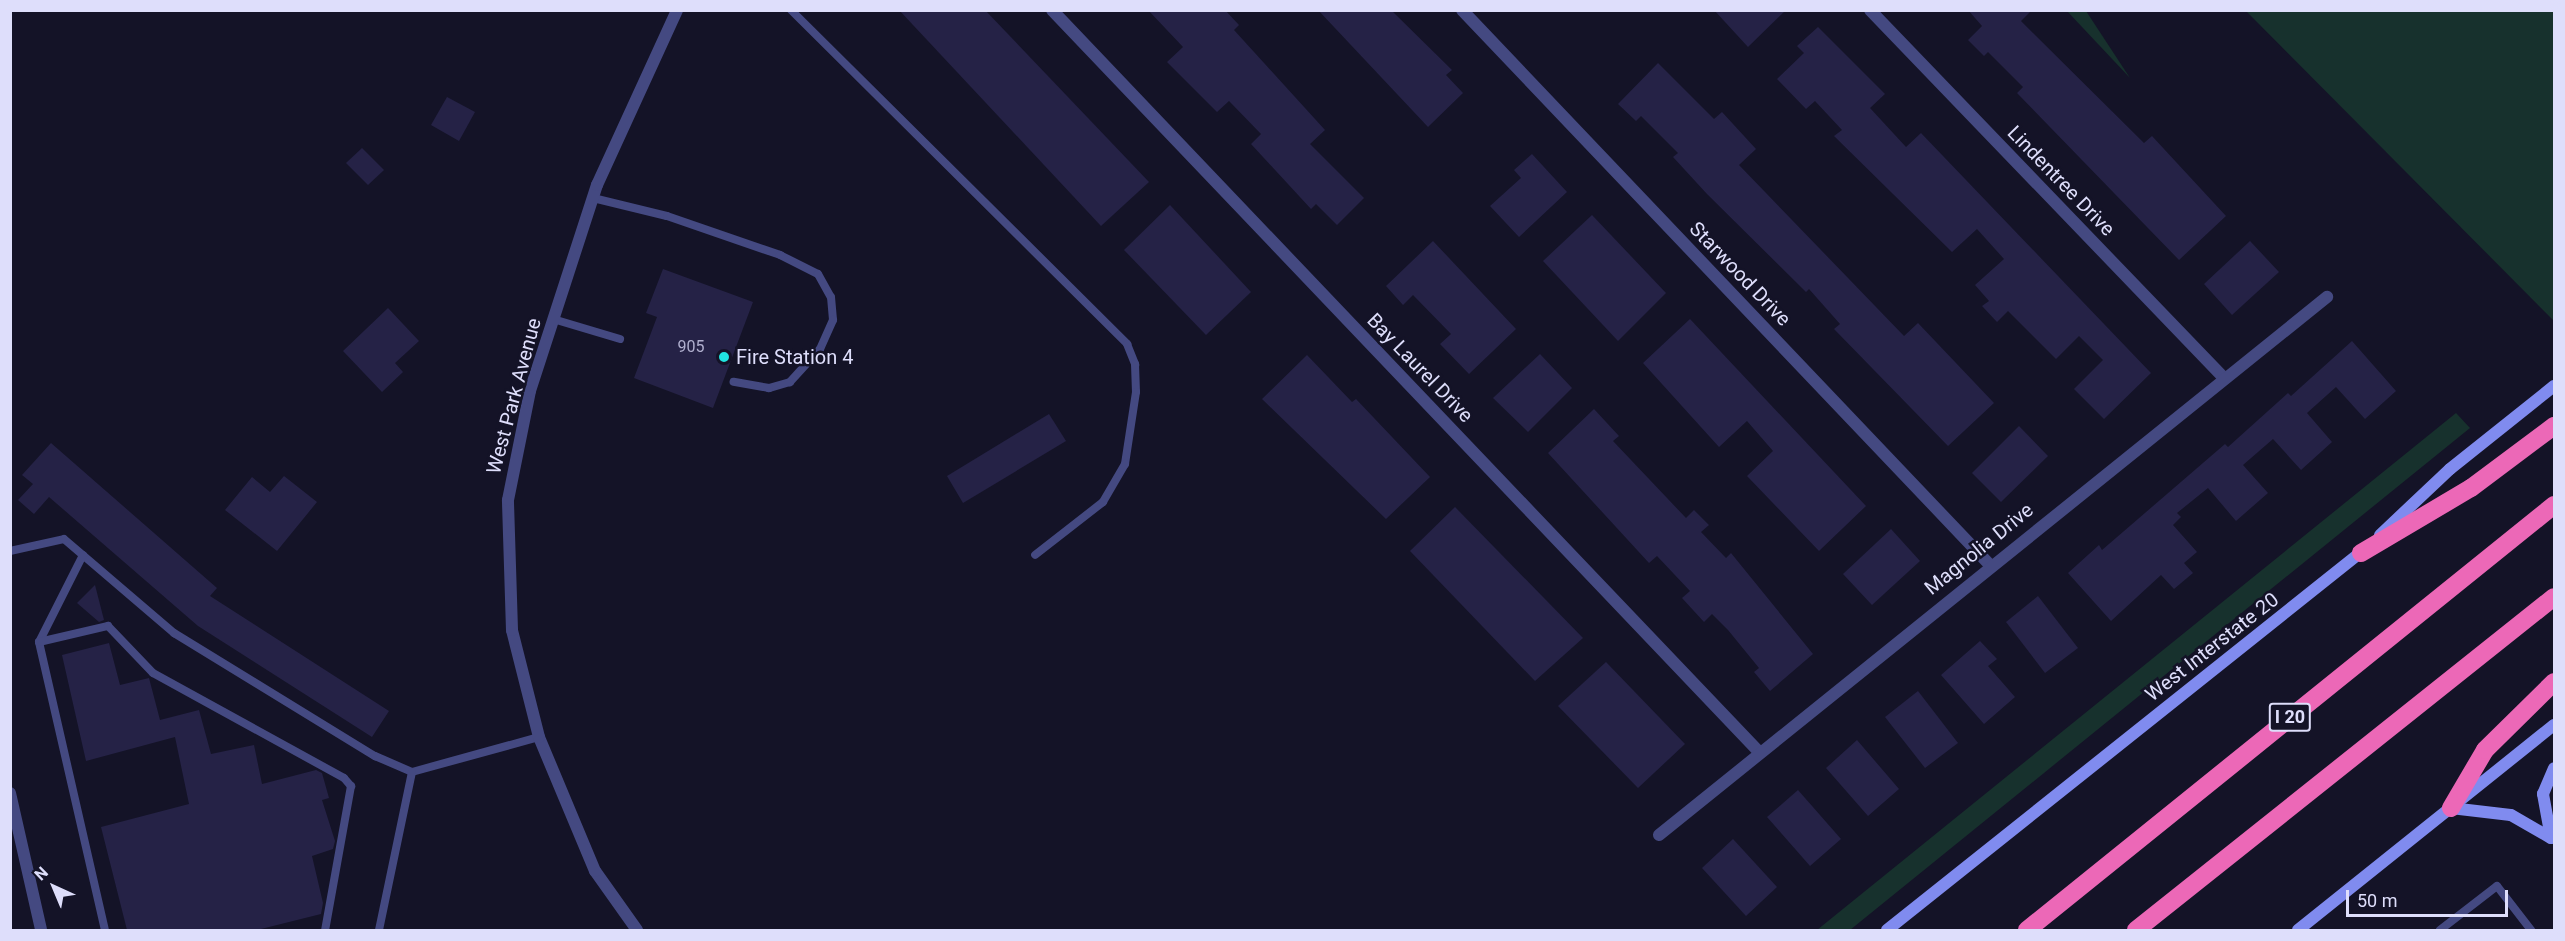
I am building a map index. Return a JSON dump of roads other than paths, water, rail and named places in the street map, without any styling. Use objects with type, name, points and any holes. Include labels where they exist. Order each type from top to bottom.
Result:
[{"type":"highway","points":[[2361,552],[2471,488],[2554,426]]},
{"type":"highway","name":"I 20","points":[[2026,930],[2554,505]]},
{"type":"highway","points":[[2136,930],[2554,597]]},
{"type":"highway","points":[[2451,808],[2485,750],[2554,682]]},
{"type":"main road","name":"West Interstate 20","points":[[1887,930],[2361,552],[2450,469],[2554,386]]},
{"type":"main road","points":[[2298,930],[2554,725]]},
{"type":"main road","points":[[2553,841],[2543,794],[2554,768]]},
{"type":"main road","points":[[2451,808],[2511,815],[2553,841]]},
{"type":"street","name":"West Park Avenue","points":[[637,930],[595,871],[539,736],[512,630],[508,500],[513,458],[553,319],[592,198],[677,10]]},
{"type":"street","name":"Bay Laurel Drive","points":[[1052,10],[1760,753]]},
{"type":"street","name":"Starwood Drive","points":[[1462,10],[1990,565]]},
{"type":"street","name":"Lindentree Drive","points":[[1870,10],[2224,378]]},
{"type":"street","name":"Magnolia Drive","points":[[1659,836],[1990,565],[2326,297]]},
{"type":"street","points":[[10,793],[41,930]]},
{"type":"lane","points":[[791,10],[1127,344],[1135,364],[1136,392],[1125,464],[1103,502],[1035,555]]},
{"type":"lane","points":[[592,198],[668,216],[819,274],[831,297],[833,320],[820,349],[790,382],[769,388],[734,382]]},
{"type":"lane","points":[[553,319],[620,339]]},
{"type":"lane","points":[[10,551],[64,539],[174,633],[375,756],[412,772],[539,736]]},
{"type":"lane","points":[[83,555],[39,642],[105,930]]},
{"type":"lane","points":[[39,642],[108,626],[153,673],[344,778],[351,786],[326,930]]},
{"type":"lane","points":[[379,930],[412,772]]},
{"type":"lane","points":[[2440,930],[2497,886],[2532,930]]},
{"type":"place","name":"Fire Station 4","points":[[724,357]]}]
